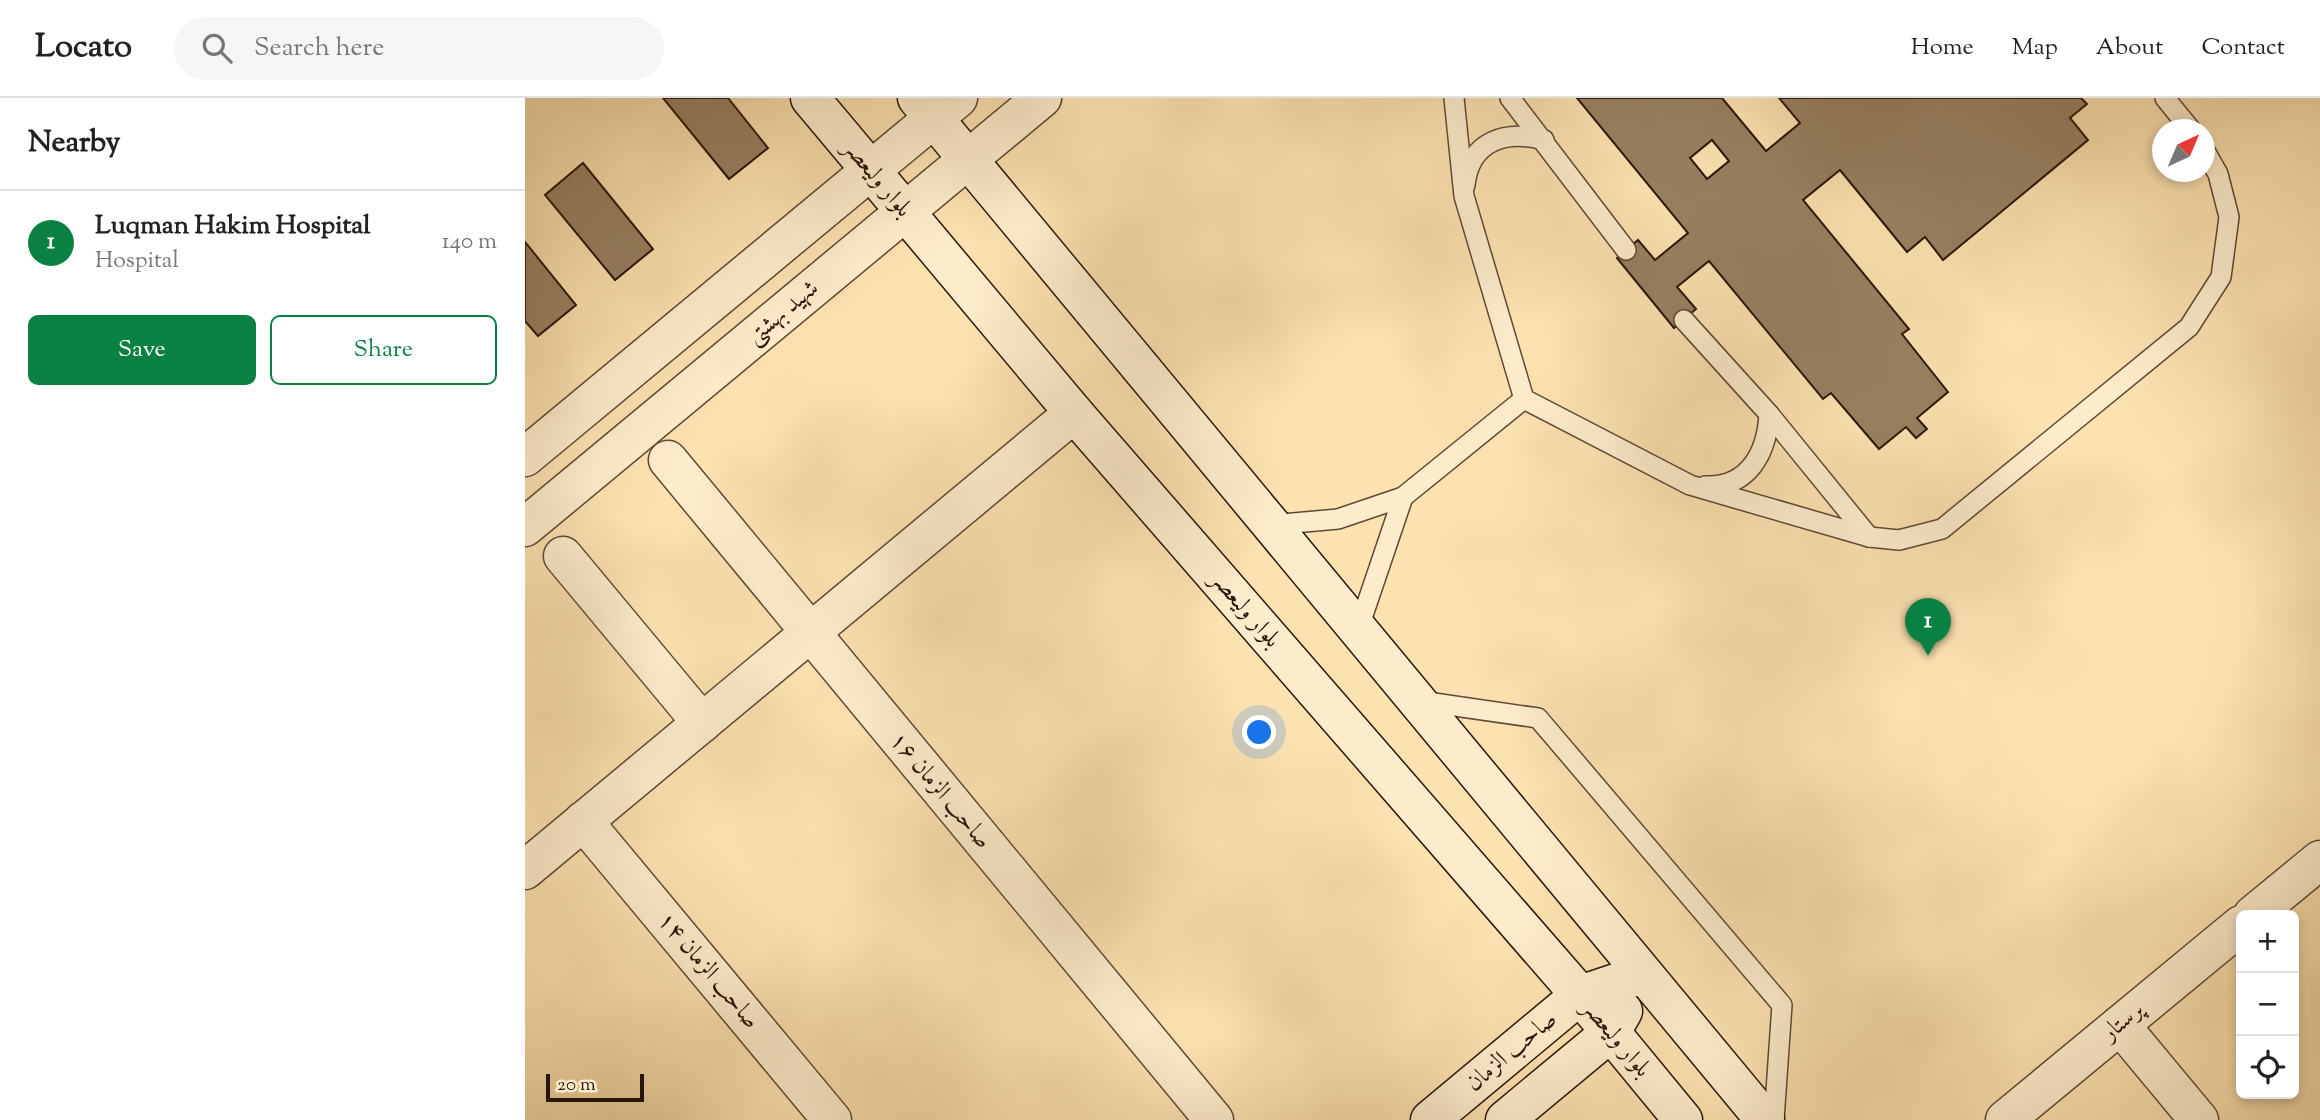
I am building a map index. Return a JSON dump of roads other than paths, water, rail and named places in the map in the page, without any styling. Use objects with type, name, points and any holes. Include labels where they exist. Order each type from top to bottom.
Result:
[{"type":"street","name":"بلوار ولیعصر","points":[[810,98],[1074,413],[1580,995],[1683,1120]]},
{"type":"street","name":"شهید بهشتی","points":[[525,527],[1042,98]]},
{"type":"street","points":[[525,457],[870,171],[936,105],[968,160],[1765,1120]]},
{"type":"street","points":[[525,870],[1074,413]]},
{"type":"street","name":"صاحب الزمان ۱۶","points":[[668,460],[809,634],[1214,1120]]},
{"type":"street","points":[[563,556],[702,723]]},
{"type":"street","name":"صاحب الزمان ۱۴","points":[[583,821],[832,1120]]},
{"type":"street","points":[[2259,910],[2320,860]]},
{"type":"street","name":"پرستار","points":[[2005,1120],[2236,929]]},
{"type":"street","name":"صاحب الزمان","points":[[1430,1120],[1580,995],[1643,974]]},
{"type":"street","name":"صاحب الزمان","points":[[1505,1120],[1611,1032],[1643,974]]},
{"type":"street","points":[[2120,1024],[2199,1120]]},
{"type":"lane","points":[[1454,98],[1464,196],[1524,399],[1690,485],[1869,537],[1899,540],[1942,529],[2189,327],[2221,277],[2229,217],[2215,169]]},
{"type":"lane","points":[[1510,98],[1626,250]]},
{"type":"lane","points":[[2165,98],[2182,119]]},
{"type":"lane","points":[[1464,196],[1467,172],[1478,152],[1498,139],[1521,134],[1544,140]]},
{"type":"lane","points":[[1684,320],[1769,414],[1869,537]]},
{"type":"lane","points":[[1271,525],[1338,519],[1403,497],[1524,399]]},
{"type":"lane","points":[[1690,485],[1715,486],[1738,478],[1757,461],[1768,439],[1769,414]]},
{"type":"lane","points":[[1358,630],[1403,497]]},
{"type":"lane","points":[[1417,701],[1538,718],[1783,1005],[1774,1120]]},
{"type":"place","name":"Luqman Hakim Hospital","points":[[1928,656]]}]
